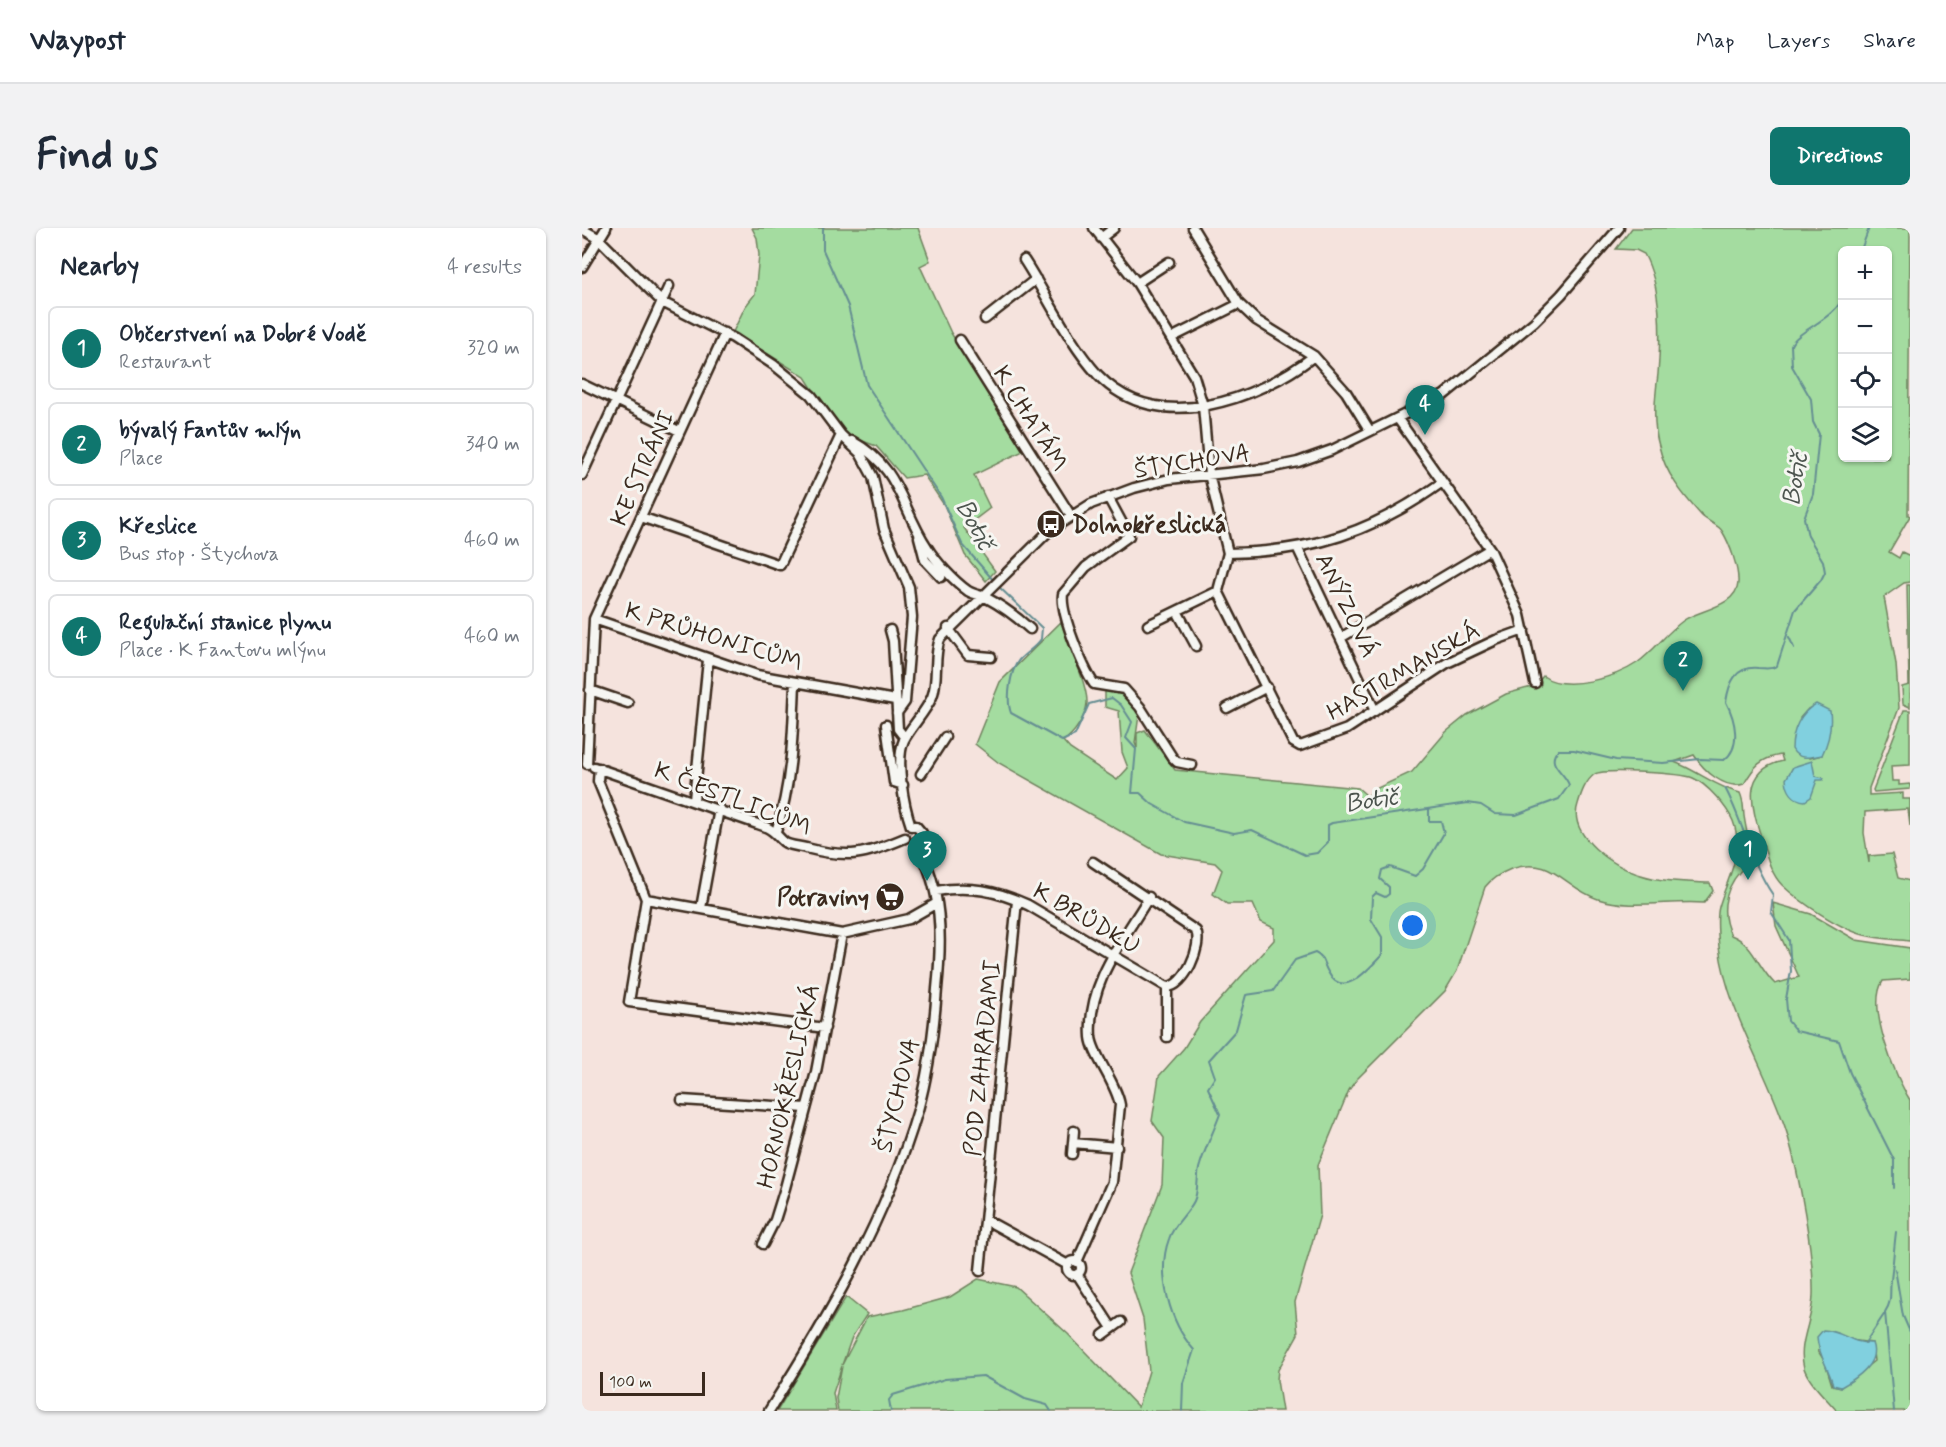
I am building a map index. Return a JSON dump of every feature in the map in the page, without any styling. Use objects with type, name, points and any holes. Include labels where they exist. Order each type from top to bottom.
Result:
[{"type":"street","points":[[582,267],[606,228]]},
{"type":"street","points":[[1094,228],[1137,283],[1173,337],[1194,376],[1203,406],[1209,474],[1228,553],[1218,591],[1267,687],[1227,708]]},
{"type":"street","points":[[1101,238],[1114,228]]},
{"type":"street","points":[[1193,228],[1239,304],[1256,320],[1314,356],[1346,392],[1370,430]]},
{"type":"street","name":"ŠTYCHOVA","points":[[769,1411],[813,1341],[867,1243],[895,1179],[918,1110],[929,1058],[937,994],[941,933],[936,891],[916,843],[922,833],[916,826],[911,826],[903,785],[900,753],[905,738],[932,697],[935,653],[940,639],[983,593],[1050,530],[1108,497],[1169,479],[1264,469],[1299,462],[1332,450],[1444,395],[1505,347],[1561,295],[1618,228]]},
{"type":"street","points":[[582,229],[598,238],[662,302],[725,333],[774,365],[811,395],[841,435],[860,453],[873,477],[884,529],[909,587],[912,617],[905,702],[897,713]]},
{"type":"street","points":[[1024,260],[1079,349],[1098,374],[1116,390],[1130,398],[1172,407],[1203,406],[1264,388],[1293,372],[1314,356]]},
{"type":"street","points":[[1137,283],[1168,262]]},
{"type":"street","points":[[985,319],[1036,279]]},
{"type":"street","points":[[582,475],[669,286]]},
{"type":"street","points":[[1173,337],[1239,304]]},
{"type":"street","name":"KE STRÁNI","points":[[594,619],[725,333]]},
{"type":"street","name":"K CHATÁM","points":[[960,340],[1071,516]]},
{"type":"street","points":[[582,384],[679,431]]},
{"type":"street","points":[[1398,419],[1441,483],[1490,549],[1524,630],[1536,683]]},
{"type":"street","points":[[641,517],[780,565],[841,435]]},
{"type":"street","points":[[841,435],[870,451],[887,471],[927,548],[952,576],[969,592],[983,593],[1030,628]]},
{"type":"street","points":[[1228,553],[1298,549],[1376,523],[1413,503],[1441,483]]},
{"type":"street","points":[[1108,497],[1129,536],[1086,567],[1063,594],[1063,605],[1079,657],[1094,684],[1124,689],[1140,707],[1172,757],[1177,762],[1192,765]]},
{"type":"street","points":[[919,530],[921,552],[941,577]]},
{"type":"street","name":"ANÝZOVÁ","points":[[1298,549],[1376,711]]},
{"type":"street","points":[[1342,637],[1490,549]]},
{"type":"street","points":[[1148,626],[1218,591]]},
{"type":"street","points":[[1177,611],[1196,646]]},
{"type":"street","points":[[584,763],[594,619]]},
{"type":"street","name":"K PRŮHONICŮM","points":[[594,619],[708,660],[795,682],[895,700]]},
{"type":"street","points":[[948,628],[968,655],[991,657]]},
{"type":"street","points":[[890,630],[893,641],[898,729],[905,738]]},
{"type":"street","name":"HASTRMANSKÁ","points":[[1267,687],[1293,742],[1300,746],[1347,729],[1447,663],[1496,640],[1524,630]]},
{"type":"street","points":[[694,800],[708,660]]},
{"type":"street","points":[[776,832],[786,802],[793,752],[795,682]]},
{"type":"street","points":[[590,690],[628,703]]},
{"type":"street","points":[[886,725],[894,782],[903,785]]},
{"type":"street","points":[[921,774],[945,737]]},
{"type":"street","name":"K ČESTLICŮM","points":[[584,763],[719,809],[776,832],[785,842],[840,855],[867,854],[905,838]]},
{"type":"street","points":[[599,768],[598,781],[646,899],[629,1002],[825,1028]]},
{"type":"street","points":[[701,908],[719,809]]},
{"type":"street","points":[[911,826],[906,830],[905,838],[910,843],[916,843]]},
{"type":"street","points":[[1093,862],[1192,926],[1199,938],[1199,948],[1179,982],[1173,987],[1167,987],[1167,1037]]},
{"type":"street","name":"K BRŮDKU","points":[[936,891],[959,888],[985,889],[1017,901],[1167,987]]},
{"type":"street","points":[[1077,1262],[1108,1197],[1117,1147],[1120,1105],[1118,1093],[1091,1038],[1097,983],[1149,897]]},
{"type":"street","points":[[646,899],[842,934],[853,934],[909,919],[937,903]]},
{"type":"street","name":"POD ZAHRADAMI","points":[[980,1271],[1017,901]]},
{"type":"street","name":"HORNOKŘESLICKÁ","points":[[763,1244],[775,1220],[806,1108],[825,1028],[842,934]]},
{"type":"street","points":[[682,1100],[806,1108]]},
{"type":"street","points":[[1072,1154],[1074,1131]]},
{"type":"street","points":[[1073,1143],[1117,1147]]},
{"type":"street","points":[[986,1220],[1068,1265],[1070,1274],[1077,1274]]},
{"type":"street","points":[[1068,1265],[1077,1262]]},
{"type":"street","points":[[1077,1262],[1080,1267],[1077,1274]]},
{"type":"street","points":[[1077,1274],[1112,1328]]},
{"type":"street","points":[[1103,1335],[1121,1322]]},
{"type":"green space","points":[[752,228],[918,228],[930,261],[920,266],[951,333],[1023,451],[974,475],[990,508],[964,528],[995,571],[986,581],[965,555],[944,505],[924,475],[904,478],[876,446],[841,433],[805,377],[733,332],[745,307],[755,294],[759,255],[757,238]]},
{"type":"green space","points":[[1632,228],[1910,228],[1908,515],[1910,516],[1889,552],[1899,558],[1902,552],[1910,556],[1910,582],[1904,583],[1884,597],[1896,664],[1899,708],[1869,788],[1869,795],[1903,793],[1903,799],[1910,799],[1910,826],[1908,809],[1865,812],[1864,833],[1869,863],[1869,856],[1892,854],[1898,878],[1910,881],[1910,941],[1854,932],[1810,907],[1778,881],[1759,831],[1752,794],[1759,774],[1769,766],[1783,761],[1781,755],[1763,761],[1751,772],[1744,784],[1737,785],[1722,782],[1716,778],[1694,755],[1674,762],[1722,787],[1740,793],[1748,840],[1748,864],[1734,879],[1726,897],[1725,916],[1731,935],[1745,944],[1775,984],[1799,977],[1776,926],[1773,903],[1811,914],[1856,940],[1910,948],[1910,979],[1883,981],[1878,1007],[1880,1024],[1890,1059],[1910,1100],[1910,1411],[1837,1411],[1806,1374],[1802,1350],[1812,1304],[1813,1278],[1801,1191],[1779,1109],[1739,1019],[1724,972],[1719,947],[1718,911],[1736,855],[1737,844],[1733,821],[1716,796],[1693,778],[1660,773],[1627,772],[1595,774],[1586,784],[1576,816],[1579,827],[1586,838],[1606,857],[1630,871],[1657,879],[1710,883],[1713,891],[1704,903],[1624,904],[1586,894],[1548,869],[1538,866],[1511,869],[1494,878],[1485,887],[1457,971],[1445,991],[1356,1080],[1349,1090],[1318,1165],[1320,1215],[1295,1302],[1298,1334],[1278,1370],[1277,1380],[1282,1411],[838,1411],[836,1398],[842,1366],[833,1393],[836,1411],[777,1411],[846,1297],[867,1314],[852,1337],[842,1365],[867,1317],[950,1297],[978,1279],[1016,1287],[1068,1334],[1138,1407],[1149,1371],[1143,1319],[1128,1273],[1162,1185],[1164,1138],[1152,1121],[1159,1076],[1184,1048],[1200,1022],[1274,940],[1274,928],[1261,922],[1253,904],[1227,904],[1213,894],[1222,870],[1215,863],[1161,854],[999,763],[975,744],[1000,682],[1061,622],[1081,675],[1087,703],[1079,725],[1063,741],[1070,749],[1117,780],[1128,768],[1122,752],[1119,711],[1105,707],[1105,689],[1127,696],[1139,715],[1135,743],[1137,748],[1137,733],[1145,730],[1175,770],[1358,788],[1365,794],[1365,800],[1373,790],[1412,772],[1446,732],[1467,715],[1506,694],[1535,686],[1543,676],[1552,681],[1577,683],[1616,674],[1637,663],[1684,620],[1731,597],[1738,583],[1737,571],[1725,536],[1720,529],[1701,515],[1681,491],[1662,456],[1655,428],[1660,328],[1657,296],[1650,267],[1644,254],[1636,250],[1616,249]],"holes":[[[1808,709],[1822,755],[1810,758],[1800,718]],[[1850,1340],[1872,1343],[1874,1361],[1841,1387],[1832,1385],[1825,1362],[1818,1351]]]},
{"type":"green space","points":[[1907,585],[1910,585],[1910,707],[1903,704],[1902,687],[1909,685]]},
{"type":"green space","points":[[1904,710],[1910,710],[1910,765],[1891,766],[1892,781],[1899,781],[1899,785],[1910,784],[1910,789],[1874,792],[1873,790]]},
{"type":"water","points":[[1816,704],[1830,711],[1831,723],[1828,739],[1822,755],[1801,757],[1792,749],[1794,736],[1801,717]]},
{"type":"water","points":[[1812,761],[1815,776],[1824,778],[1817,780],[1811,797],[1805,801],[1797,799],[1791,794],[1786,779],[1793,767]]},
{"type":"water","points":[[1823,1330],[1858,1342],[1872,1343],[1873,1357],[1866,1369],[1841,1387],[1833,1385],[1819,1350],[1817,1337]]},
{"type":"waterway","name":"Botič","points":[[823,228],[823,250],[848,306],[867,385],[941,497],[962,544],[994,581]]},
{"type":"waterway","name":"Botič","points":[[1862,246],[1869,228]]},
{"type":"waterway","name":"Botič","points":[[997,585],[1042,628],[1041,639],[1019,660],[1013,671],[1009,693],[1011,713],[1062,741],[1075,735],[1089,704],[1112,698],[1121,705],[1132,722],[1126,738],[1136,749],[1132,793],[1140,793],[1152,804],[1184,822],[1234,833],[1252,830],[1305,855],[1317,853],[1328,842],[1328,825],[1332,823],[1468,803],[1481,805],[1495,814],[1516,815],[1559,799],[1569,785],[1555,764],[1555,755],[1558,750],[1574,750],[1616,760],[1663,763],[1700,759],[1724,760],[1730,754],[1735,740],[1734,724],[1726,702],[1731,682],[1744,670],[1777,666],[1795,610],[1821,580],[1825,572],[1823,561],[1808,536],[1804,518],[1813,494],[1819,434],[1813,422],[1811,399],[1792,366],[1791,345],[1794,340],[1838,306]]},
{"type":"waterway","points":[[1789,637],[1794,648]]},
{"type":"waterway","points":[[1725,788],[1758,869],[1773,895],[1771,912],[1789,940],[1791,971],[1786,999],[1788,1021],[1796,1031],[1839,1041],[1850,1073],[1894,1160],[1894,1188]]},
{"type":"waterway","points":[[1182,1411],[1183,1383],[1194,1350],[1178,1326],[1172,1312],[1165,1282],[1165,1253],[1171,1233],[1196,1197],[1200,1165],[1220,1114],[1208,1088],[1215,1077],[1209,1060],[1236,1030],[1246,995],[1273,991],[1295,960],[1315,953],[1322,959],[1334,980],[1348,983],[1363,974],[1382,955],[1382,937],[1371,919],[1372,897],[1376,893],[1385,897],[1389,894],[1389,887],[1380,879],[1382,870],[1390,867],[1415,876],[1423,869],[1444,833],[1441,821],[1429,821],[1429,809]]},
{"type":"waterway","points":[[1894,1411],[1885,1312],[1890,1300],[1896,1232]]},
{"type":"waterway","points":[[1895,1269],[1903,1316],[1910,1332]]},
{"type":"waterway","points":[[1865,1343],[1885,1313]]},
{"type":"waterway","points":[[891,1411],[889,1400],[893,1395],[945,1379],[983,1376],[1025,1399],[1047,1405],[1051,1411]]},
{"type":"place","name":"Regulační stanice plynu","points":[[1425,435]]},
{"type":"place","name":"Dolnokřeslická","points":[[1051,524]]},
{"type":"place","name":"bývalý Fantův mlýn","points":[[1683,691]]},
{"type":"place","name":"Občerstvení na Dobré Vodě","points":[[1748,880]]},
{"type":"place","name":"Křeslice","points":[[927,881]]},
{"type":"place","name":"Potraviny","points":[[890,897]]}]
